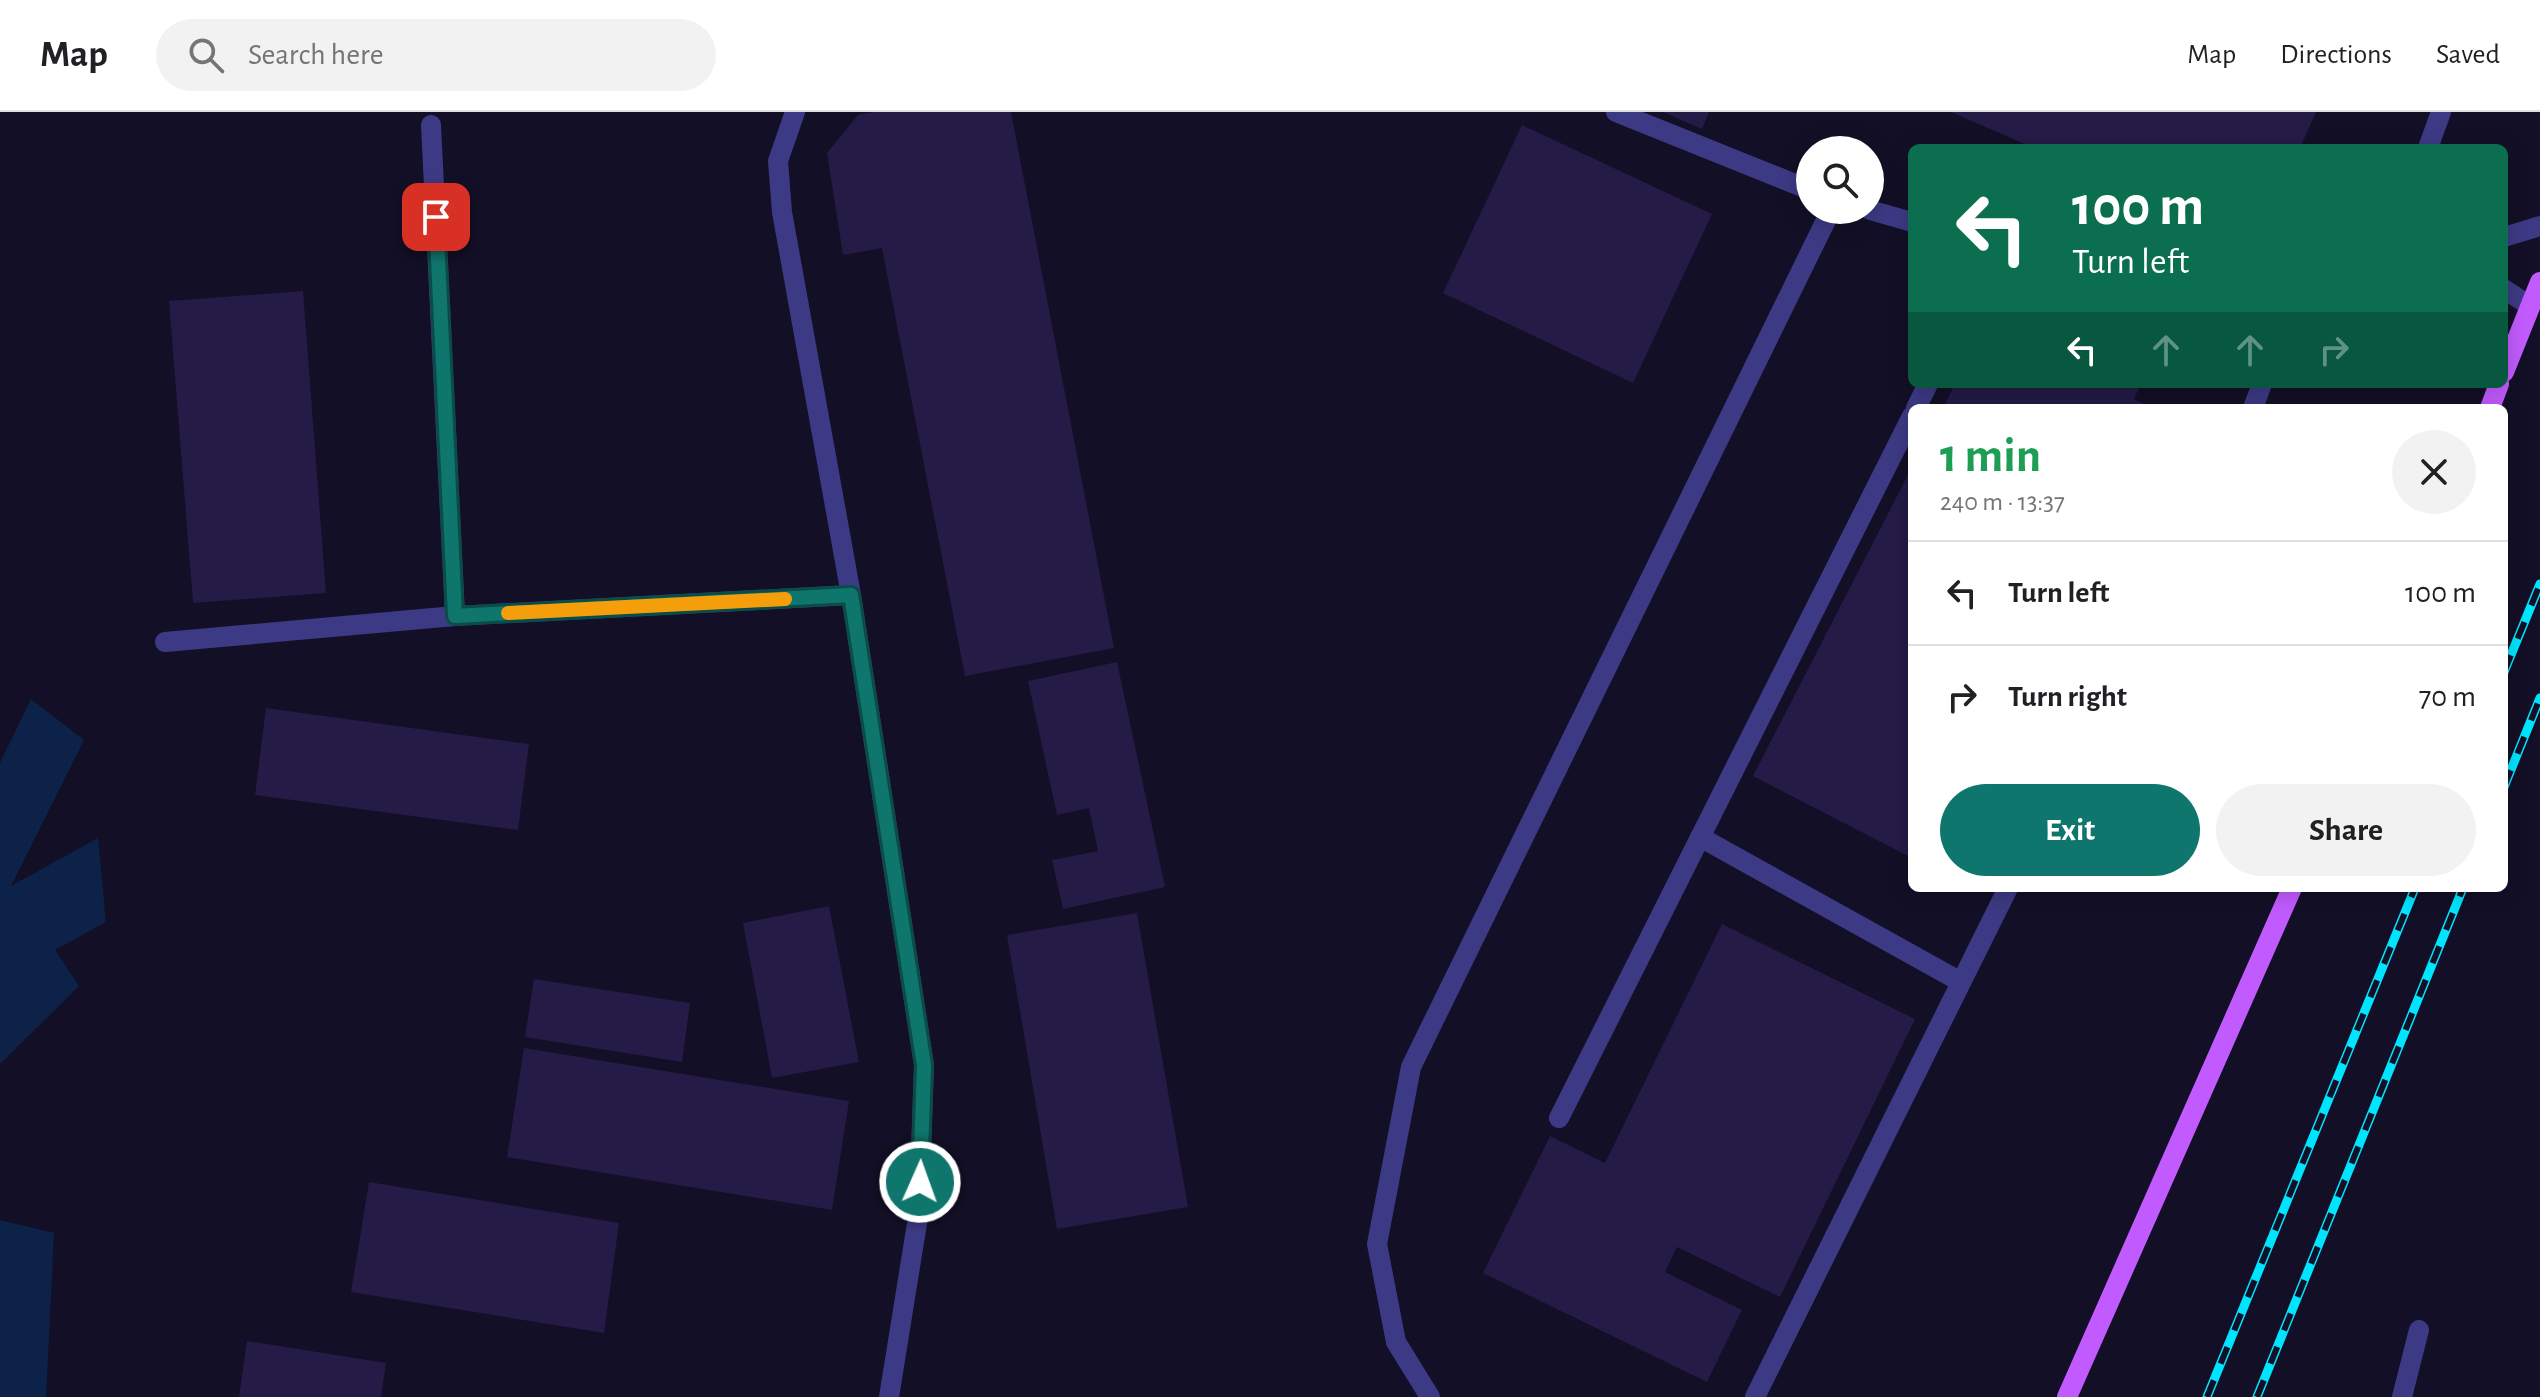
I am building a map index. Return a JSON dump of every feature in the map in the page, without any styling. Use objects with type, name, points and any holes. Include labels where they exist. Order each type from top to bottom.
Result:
[{"type":"main road","points":[[2508,362],[2540,282]]},
{"type":"main road","points":[[2067,1397],[2290,892]]},
{"type":"street","points":[[795,112],[778,161],[782,212],[851,595],[924,1065],[919,1211],[889,1397]]},
{"type":"street","points":[[1616,112],[1796,184]]},
{"type":"street","points":[[2429,144],[2441,112]]},
{"type":"street","points":[[431,125],[455,616]]},
{"type":"street","points":[[1884,214],[1908,221]]},
{"type":"street","points":[[1430,1397],[1396,1342],[1377,1244],[1411,1067],[1824,224]]},
{"type":"street","points":[[2508,236],[2540,226]]},
{"type":"street","points":[[2508,292],[2530,306]]},
{"type":"street","points":[[1559,1118],[1908,424]]},
{"type":"street","points":[[165,642],[455,616],[851,595]]},
{"type":"street","points":[[1700,837],[1961,982]]},
{"type":"street","points":[[1755,1397],[2006,892]]},
{"type":"street","points":[[2402,1397],[2419,1330]]},
{"type":"water","points":[[31,699],[84,740],[11,886],[98,838],[106,922],[55,950],[79,986],[0,1064],[0,763]]},
{"type":"water","points":[[0,1220],[54,1233],[46,1397],[0,1397]]},
{"type":"building","points":[[875,112],[1011,112],[1114,648],[965,676],[882,248],[843,255],[827,153],[858,115]]},
{"type":"building","points":[[1663,112],[1709,112],[1702,129]]},
{"type":"building","points":[[1951,112],[2316,112],[2302,144],[2025,144]]},
{"type":"building","points":[[1522,125],[1712,214],[1633,383],[1443,293]]},
{"type":"building","points":[[303,291],[326,593],[193,603],[169,301]]},
{"type":"building","points":[[1953,388],[2139,388],[2134,399],[2144,404],[1945,404]]},
{"type":"building","points":[[1908,475],[1908,856],[1753,776]]},
{"type":"building","points":[[1117,662],[1165,887],[1063,909],[1052,860],[1098,851],[1089,808],[1057,815],[1028,681]]},
{"type":"building","points":[[266,708],[529,744],[518,830],[255,795]]},
{"type":"building","points":[[829,906],[859,1062],[772,1078],[743,923]]},
{"type":"building","points":[[1137,913],[1188,1207],[1057,1229],[1007,935]]},
{"type":"building","points":[[1722,924],[1915,1019],[1780,1297],[1677,1247],[1665,1272],[1742,1310],[1707,1382],[1483,1273],[1550,1136],[1605,1163]]},
{"type":"building","points":[[534,979],[690,1003],[682,1062],[525,1037]]},
{"type":"building","points":[[524,1048],[849,1101],[832,1210],[507,1157]]},
{"type":"building","points":[[369,1182],[619,1223],[604,1333],[351,1292]]},
{"type":"building","points":[[247,1341],[386,1363],[381,1397],[239,1397]]},
{"type":"railway","points":[[2508,662],[2540,584]]},
{"type":"railway","points":[[2508,777],[2540,698]]},
{"type":"railway","points":[[2207,1397],[2413,892]]},
{"type":"railway","points":[[2257,1397],[2461,892]]},
{"type":"slow traffic","points":[[508,613],[785,599]]},
{"type":"route","points":[[436,217],[455,616],[851,595],[924,1065],[920,1182]]}]
